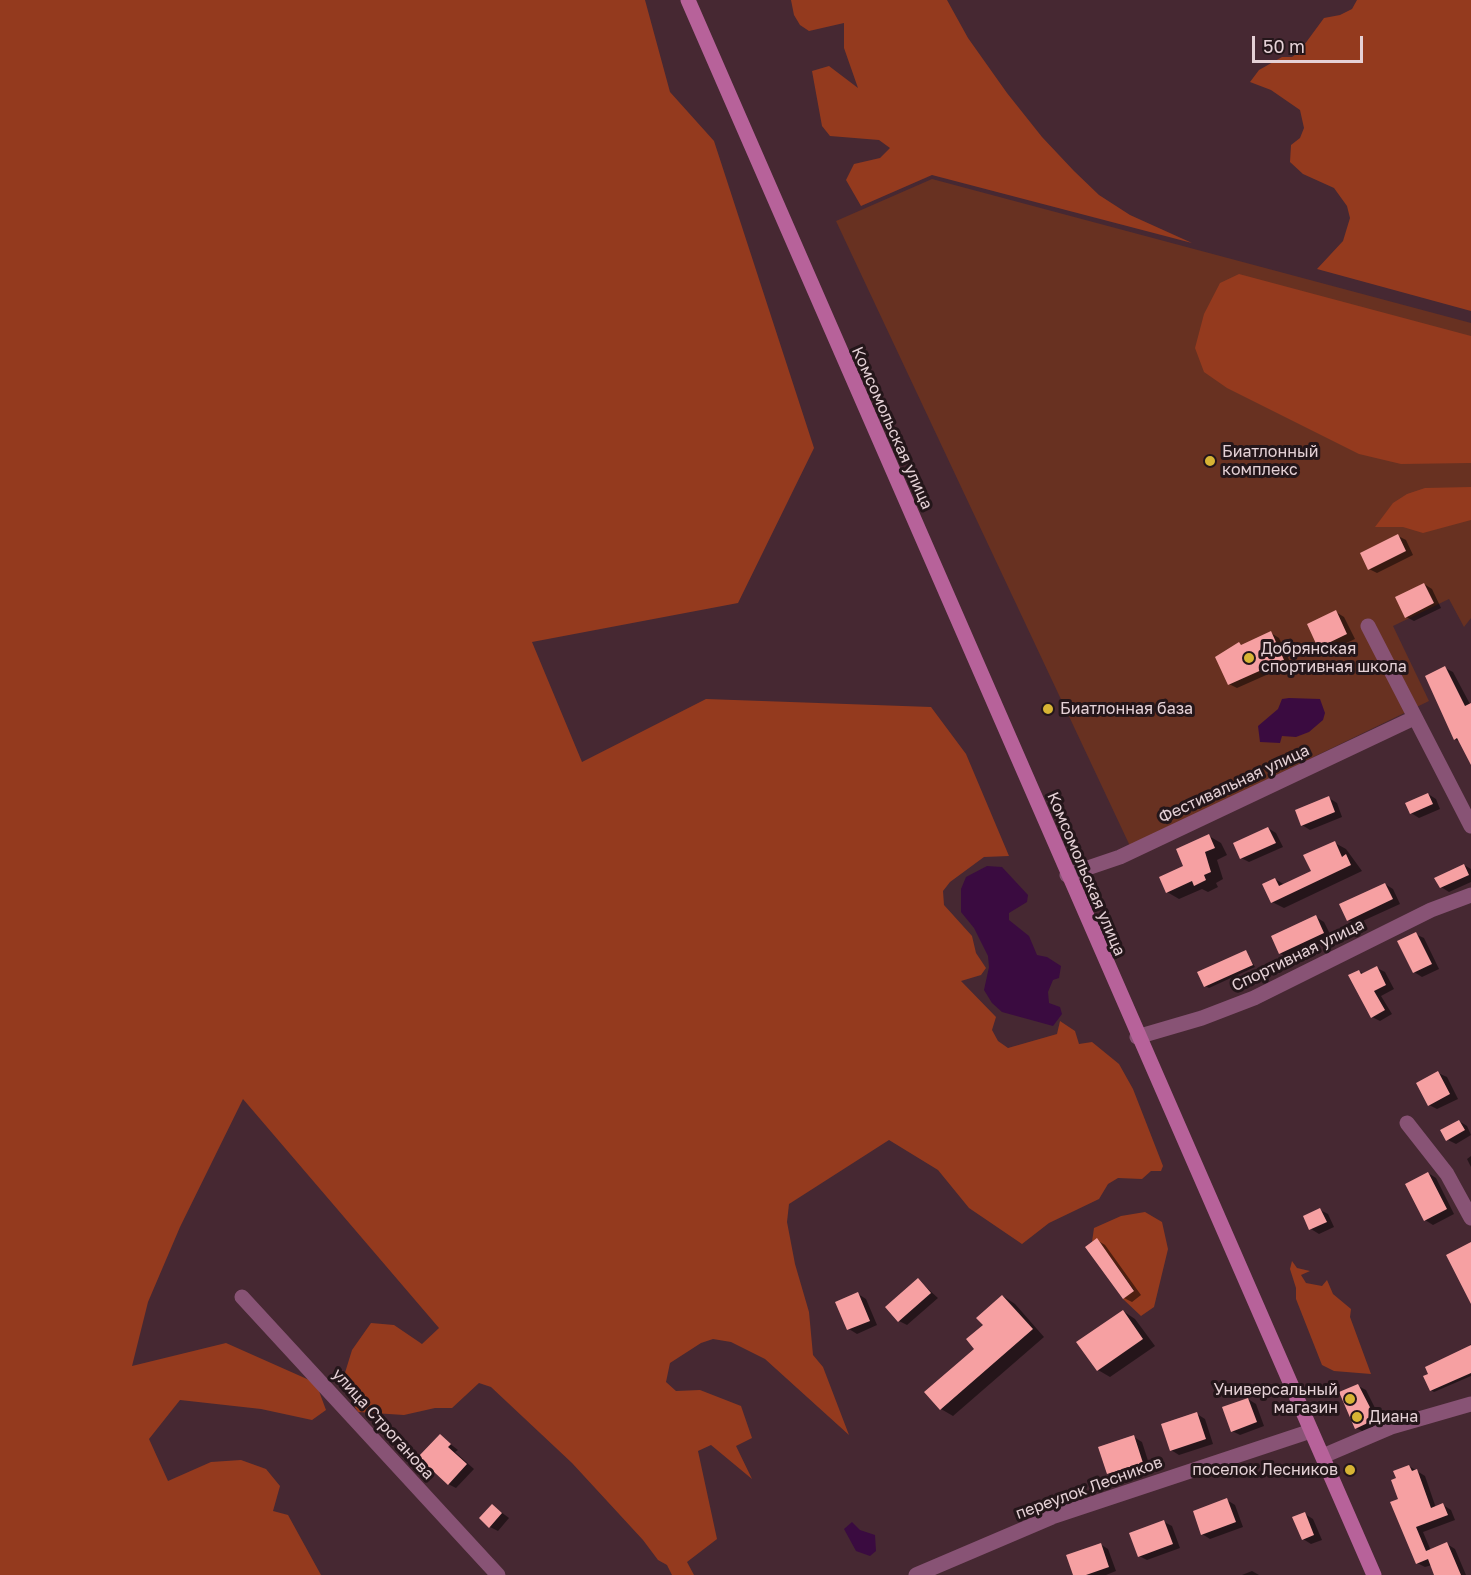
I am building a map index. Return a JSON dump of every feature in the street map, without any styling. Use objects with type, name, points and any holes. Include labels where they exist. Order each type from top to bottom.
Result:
[{"type":"main road","name":"Комсомольская улица","points":[[688,0],[1137,1037],[1323,1456],[1371,1574]]},
{"type":"street","points":[[1368,626],[1471,826]]},
{"type":"street","name":"Фестивальная улица","points":[[1067,875],[1120,857],[1414,718]]},
{"type":"street","name":"Спортивная улица","points":[[1137,1037],[1202,1018],[1254,998],[1431,910],[1471,895]]},
{"type":"street","points":[[1407,1123],[1435,1156],[1471,1218]]},
{"type":"street","name":"улица Строганова","points":[[243,1297],[498,1575]]},
{"type":"street","points":[[1323,1456],[1391,1427],[1471,1404]]},
{"type":"street","name":"переулок Лесников","points":[[916,1575],[1052,1517],[1311,1431]]},
{"type":"shaded area","points":[[0,0],[645,0],[670,92],[714,141],[814,448],[738,603],[532,642],[582,762],[706,699],[931,707],[966,754],[1009,856],[984,857],[950,882],[943,891],[944,905],[972,936],[976,953],[986,968],[981,975],[961,981],[996,1017],[992,1030],[998,1041],[1008,1048],[1057,1034],[1060,1021],[1075,1031],[1079,1044],[1092,1042],[1119,1064],[1133,1089],[1163,1166],[1161,1171],[1151,1171],[1142,1179],[1118,1178],[1108,1184],[1099,1199],[1049,1223],[1022,1244],[969,1208],[938,1170],[889,1140],[789,1204],[787,1222],[795,1264],[809,1312],[813,1355],[823,1367],[849,1435],[765,1359],[731,1342],[713,1339],[701,1343],[670,1363],[666,1382],[676,1391],[700,1390],[741,1406],[752,1438],[736,1446],[752,1479],[711,1445],[698,1451],[717,1539],[687,1562],[694,1575],[672,1575],[667,1565],[658,1560],[643,1540],[572,1463],[491,1387],[479,1383],[452,1408],[435,1408],[404,1415],[358,1412],[351,1401],[344,1376],[352,1350],[371,1323],[394,1325],[422,1344],[439,1328],[243,1099],[180,1227],[148,1302],[132,1366],[226,1343],[316,1383],[326,1410],[312,1420],[261,1409],[180,1400],[149,1439],[168,1481],[211,1462],[241,1460],[266,1469],[280,1486],[273,1511],[288,1515],[321,1575],[0,1575]]},
{"type":"shaded area","points":[[791,0],[947,0],[968,38],[1007,93],[1042,137],[1074,171],[1099,195],[1130,215],[1192,243],[932,175],[861,206],[846,180],[854,164],[880,158],[890,148],[879,140],[830,136],[822,126],[812,71],[829,66],[858,88],[844,48],[844,23],[809,31],[800,25],[794,15]]},
{"type":"shaded area","points":[[1357,0],[1471,0],[1471,311],[1317,269],[1343,241],[1350,218],[1347,206],[1334,188],[1303,174],[1290,162],[1291,145],[1300,138],[1304,128],[1300,110],[1271,90],[1250,82],[1259,70],[1282,57],[1292,57],[1299,52],[1324,18],[1340,15],[1352,9]]},
{"type":"shaded area","name":"Биатлонный комплекс","points":[[932,179],[1471,323],[1471,618],[1464,627],[1449,599],[1393,626],[1429,701],[1130,846],[836,221]]},
{"type":"shaded area","points":[[1239,274],[1471,336],[1471,463],[1401,464],[1359,454],[1227,388],[1204,372],[1195,348],[1204,314],[1220,283]]},
{"type":"shaded area","points":[[1471,487],[1471,520],[1423,533],[1403,527],[1375,527],[1393,503],[1407,494],[1425,488]]},
{"type":"shaded area","points":[[1282,699],[1320,699],[1325,713],[1323,720],[1309,732],[1296,737],[1282,736],[1280,743],[1260,742],[1258,726],[1278,709]]},
{"type":"shaded area","points":[[987,866],[1002,867],[1028,895],[1027,902],[1009,913],[1009,920],[1029,936],[1037,955],[1047,957],[1061,966],[1059,978],[1053,980],[1048,992],[1049,1003],[1060,1007],[1062,1014],[1053,1026],[1002,1012],[992,1003],[984,990],[989,967],[988,956],[974,928],[961,912],[961,889],[966,877]]},
{"type":"shaded area","points":[[1145,1212],[1162,1222],[1168,1249],[1154,1307],[1141,1316],[1123,1299],[1134,1290],[1097,1239],[1092,1242],[1094,1228],[1121,1216]]},
{"type":"shaded area","points":[[1292,1261],[1297,1268],[1310,1271],[1301,1275],[1306,1283],[1322,1286],[1327,1280],[1333,1294],[1351,1309],[1350,1317],[1371,1374],[1334,1371],[1322,1365],[1296,1299],[1296,1288],[1290,1269]]},
{"type":"shaded area","points":[[852,1522],[860,1530],[875,1535],[876,1551],[870,1556],[856,1551],[844,1529]]},
{"type":"building","points":[[1398,534],[1406,551],[1368,570],[1360,553]]},
{"type":"building","points":[[1424,583],[1434,603],[1405,618],[1395,597]]},
{"type":"building","points":[[1336,610],[1347,634],[1318,648],[1307,624]]},
{"type":"building","name":"Добрянская спортивная школа","points":[[1271,631],[1284,660],[1228,685],[1215,657],[1239,642],[1241,645]]},
{"type":"building","points":[[1445,666],[1465,706],[1471,703],[1471,765],[1457,738],[1454,740],[1425,676]]},
{"type":"building","points":[[1428,793],[1433,804],[1410,814],[1405,803]]},
{"type":"building","points":[[1329,796],[1335,812],[1301,826],[1295,810]]},
{"type":"building","points":[[1268,827],[1276,843],[1240,859],[1233,843]]},
{"type":"building","points":[[1209,834],[1215,848],[1205,852],[1211,872],[1204,875],[1206,880],[1194,886],[1192,881],[1166,893],[1159,877],[1183,866],[1176,849]]},
{"type":"building","points":[[1335,841],[1342,857],[1346,854],[1351,865],[1271,903],[1262,884],[1275,878],[1279,886],[1311,871],[1303,855]]},
{"type":"building","points":[[1464,864],[1469,875],[1440,888],[1434,878]]},
{"type":"building","points":[[1385,883],[1393,899],[1347,921],[1339,904]]},
{"type":"building","points":[[1316,915],[1324,933],[1279,954],[1271,936]]},
{"type":"building","points":[[1416,932],[1432,964],[1413,973],[1397,941]]},
{"type":"building","points":[[1246,950],[1253,965],[1204,987],[1197,972]]},
{"type":"building","points":[[1377,966],[1386,985],[1374,991],[1385,1010],[1371,1018],[1348,975],[1359,970],[1361,974]]},
{"type":"building","points":[[1438,1071],[1450,1094],[1428,1106],[1416,1083]]},
{"type":"building","points":[[1459,1120],[1465,1130],[1446,1141],[1440,1130]]},
{"type":"building","points":[[1428,1172],[1447,1209],[1424,1221],[1405,1184]]},
{"type":"building","points":[[1320,1208],[1327,1222],[1309,1230],[1303,1216]]},
{"type":"building","points":[[1097,1238],[1134,1291],[1123,1299],[1085,1247]]},
{"type":"building","points":[[1471,1242],[1471,1304],[1446,1255]]},
{"type":"building","points":[[918,1278],[931,1293],[898,1322],[885,1307]]},
{"type":"building","points":[[858,1292],[870,1321],[847,1330],[835,1302]]},
{"type":"building","points":[[1002,1295],[1033,1329],[940,1410],[924,1392],[974,1349],[966,1339],[983,1325],[976,1318]]},
{"type":"building","points":[[1123,1310],[1143,1339],[1097,1371],[1076,1342]]},
{"type":"building","points":[[1471,1345],[1471,1373],[1430,1391],[1423,1376],[1428,1374],[1425,1367]]},
{"type":"building","points":[[1358,1384],[1376,1419],[1355,1429],[1339,1392]]},
{"type":"building","points":[[1248,1398],[1257,1422],[1231,1432],[1222,1407]]},
{"type":"building","points":[[1197,1412],[1206,1439],[1170,1451],[1161,1424]]},
{"type":"building","points":[[440,1434],[451,1444],[448,1447],[467,1464],[448,1485],[418,1457]]},
{"type":"building","points":[[1134,1435],[1143,1463],[1107,1474],[1098,1447]]},
{"type":"building","points":[[1409,1465],[1412,1471],[1417,1469],[1431,1508],[1443,1503],[1448,1515],[1416,1527],[1426,1551],[1447,1542],[1461,1575],[1434,1575],[1428,1559],[1416,1564],[1390,1502],[1398,1499],[1391,1480],[1396,1478],[1393,1471]]},
{"type":"building","points":[[1227,1498],[1236,1522],[1201,1535],[1193,1511]]},
{"type":"building","points":[[492,1504],[502,1513],[489,1528],[479,1518]]},
{"type":"building","points":[[1305,1512],[1314,1535],[1302,1540],[1292,1517]]},
{"type":"building","points":[[1164,1520],[1173,1544],[1138,1557],[1129,1533]]},
{"type":"building","points":[[1101,1543],[1109,1567],[1086,1575],[1073,1575],[1066,1555]]},
{"type":"place","name":"Биатлонный комплекс","points":[[1210,461]]},
{"type":"place","name":"Добрянская спортивная школа","points":[[1249,658]]},
{"type":"place","name":"Биатлонная база","points":[[1048,709]]},
{"type":"place","name":"Универсальный магазин","points":[[1350,1399]]},
{"type":"place","name":"Диана","points":[[1357,1417]]},
{"type":"place","name":"поселок Лесников","points":[[1350,1470]]}]
